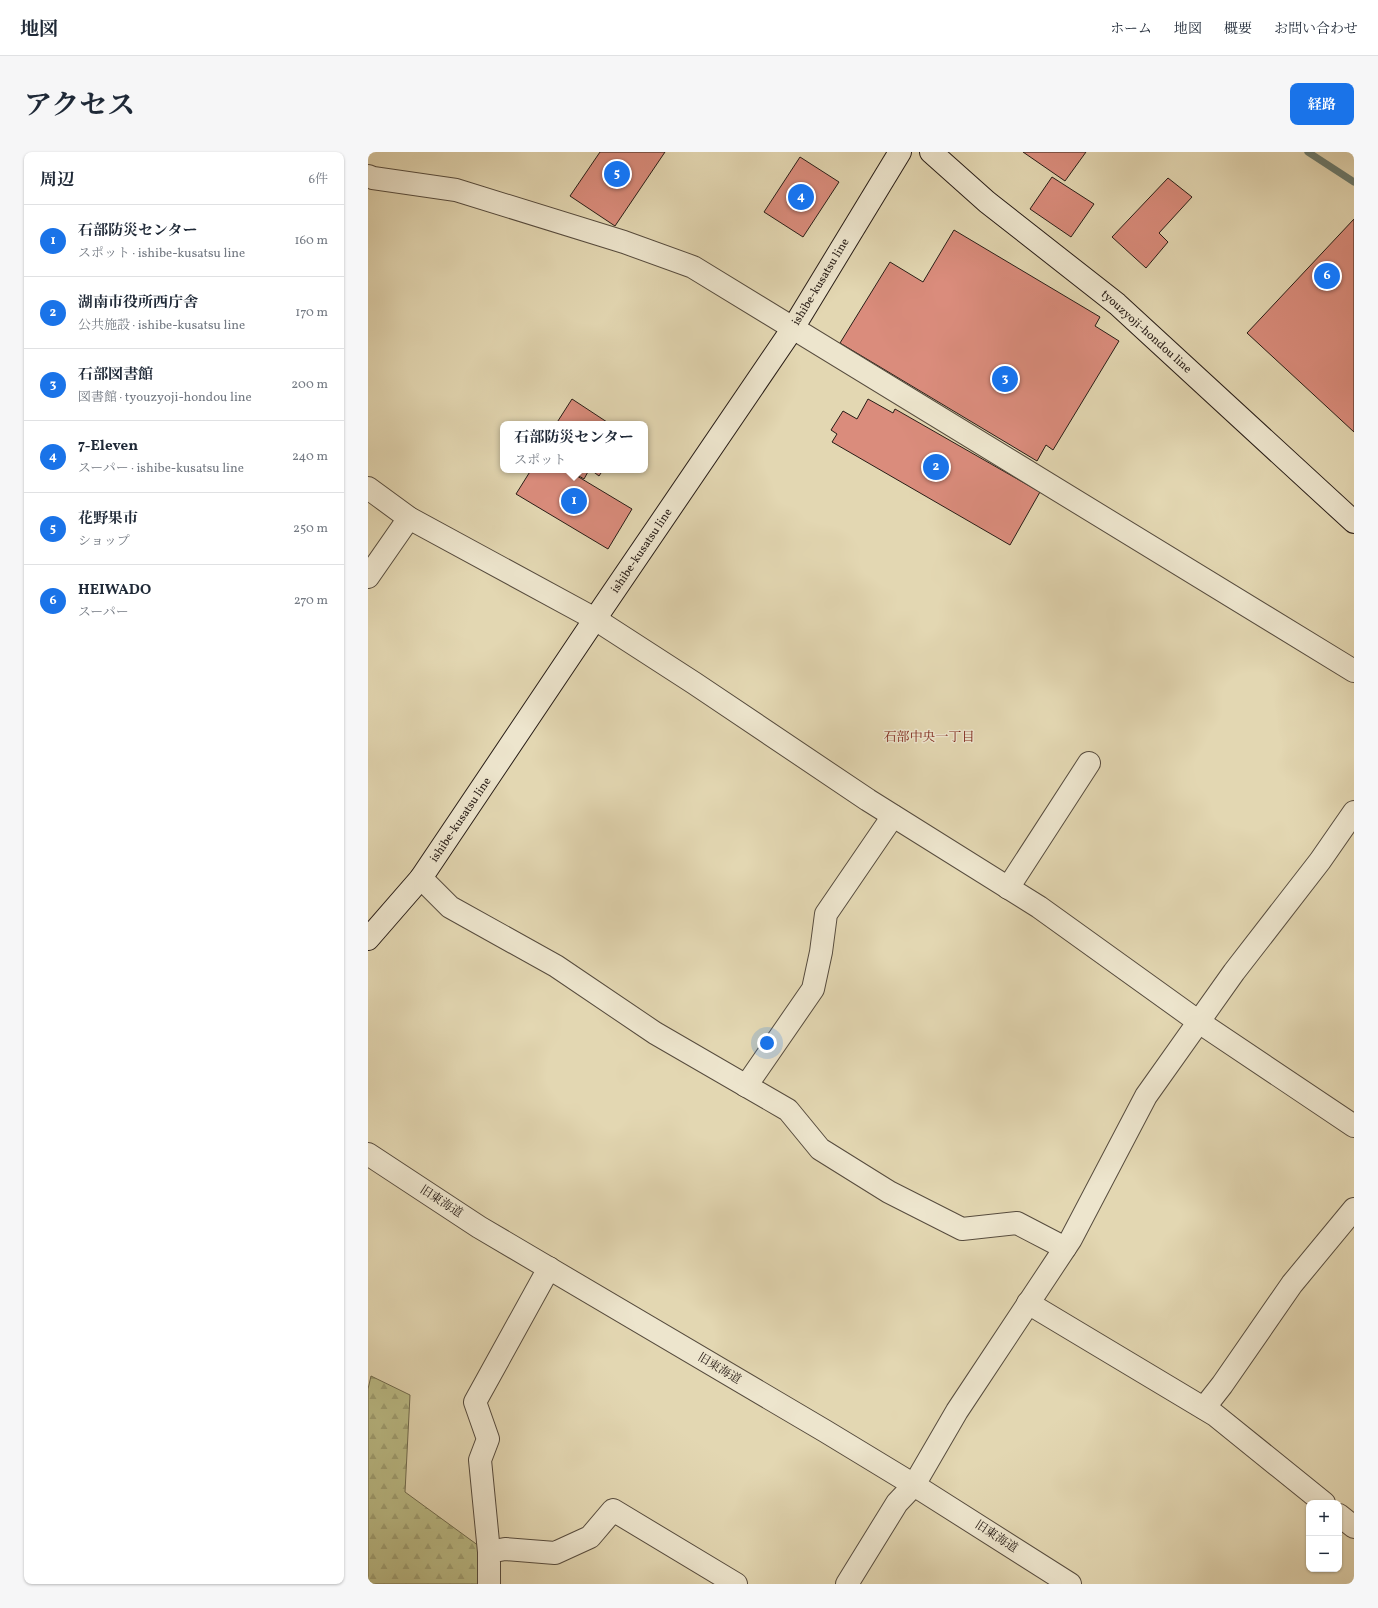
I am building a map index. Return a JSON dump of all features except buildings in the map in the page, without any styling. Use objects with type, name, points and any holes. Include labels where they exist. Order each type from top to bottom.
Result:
[{"type":"street","name":"ishibe-kusatsu line","points":[[368,939],[421,878],[595,619],[794,328],[900,152]]},
{"type":"street","name":"tyouzyoji-hondou line","points":[[931,152],[987,202],[1117,304],[1354,522]]},
{"type":"street","points":[[368,176],[456,190],[624,242],[693,267],[1354,671]]},
{"type":"street","points":[[368,488],[409,518],[595,619],[694,683],[893,816],[1045,912],[1199,1022],[1354,1126]]},
{"type":"street","points":[[368,577],[409,518]]},
{"type":"street","points":[[1008,888],[1088,763]]},
{"type":"street","points":[[847,1584],[897,1503],[914,1484],[957,1411],[1065,1248],[1146,1096],[1234,972],[1320,861],[1354,812]]},
{"type":"street","points":[[746,1086],[813,989],[821,952],[826,914],[893,816]]},
{"type":"street","points":[[421,878],[450,908],[556,966],[656,1033],[788,1110],[820,1149],[889,1192],[962,1229],[1017,1223],[1065,1248]]},
{"type":"street","name":"旧東海道","points":[[368,1154],[479,1227],[914,1484],[1070,1584]]},
{"type":"street","points":[[1204,1408],[1222,1385],[1292,1284],[1354,1209]]},
{"type":"street","points":[[488,1584],[489,1552],[480,1460],[488,1439],[475,1402],[549,1268]]},
{"type":"street","points":[[1028,1304],[1216,1415],[1320,1500]]},
{"type":"street","points":[[489,1552],[505,1550],[555,1553],[590,1537],[613,1510],[736,1584]]},
{"type":"street","points":[[1342,1517],[1354,1527]]},
{"type":"green space","points":[[371,1376],[410,1395],[405,1492],[479,1546],[480,1584],[368,1584],[368,1389]]},
{"type":"waterway","points":[[1308,152],[1354,182]]},
{"type":"place","name":"花野果市","points":[[617,174]]},
{"type":"place","name":"7-Eleven","points":[[801,197]]},
{"type":"place","name":"HEIWADO","points":[[1327,276]]},
{"type":"place","name":"石部図書館","points":[[1005,379]]},
{"type":"place","name":"湖南市役所西庁舎","points":[[936,467]]},
{"type":"place","name":"石部防災センター","points":[[574,501]]},
{"type":"district","name":"石部中央一丁目","points":[[929,738]]}]
